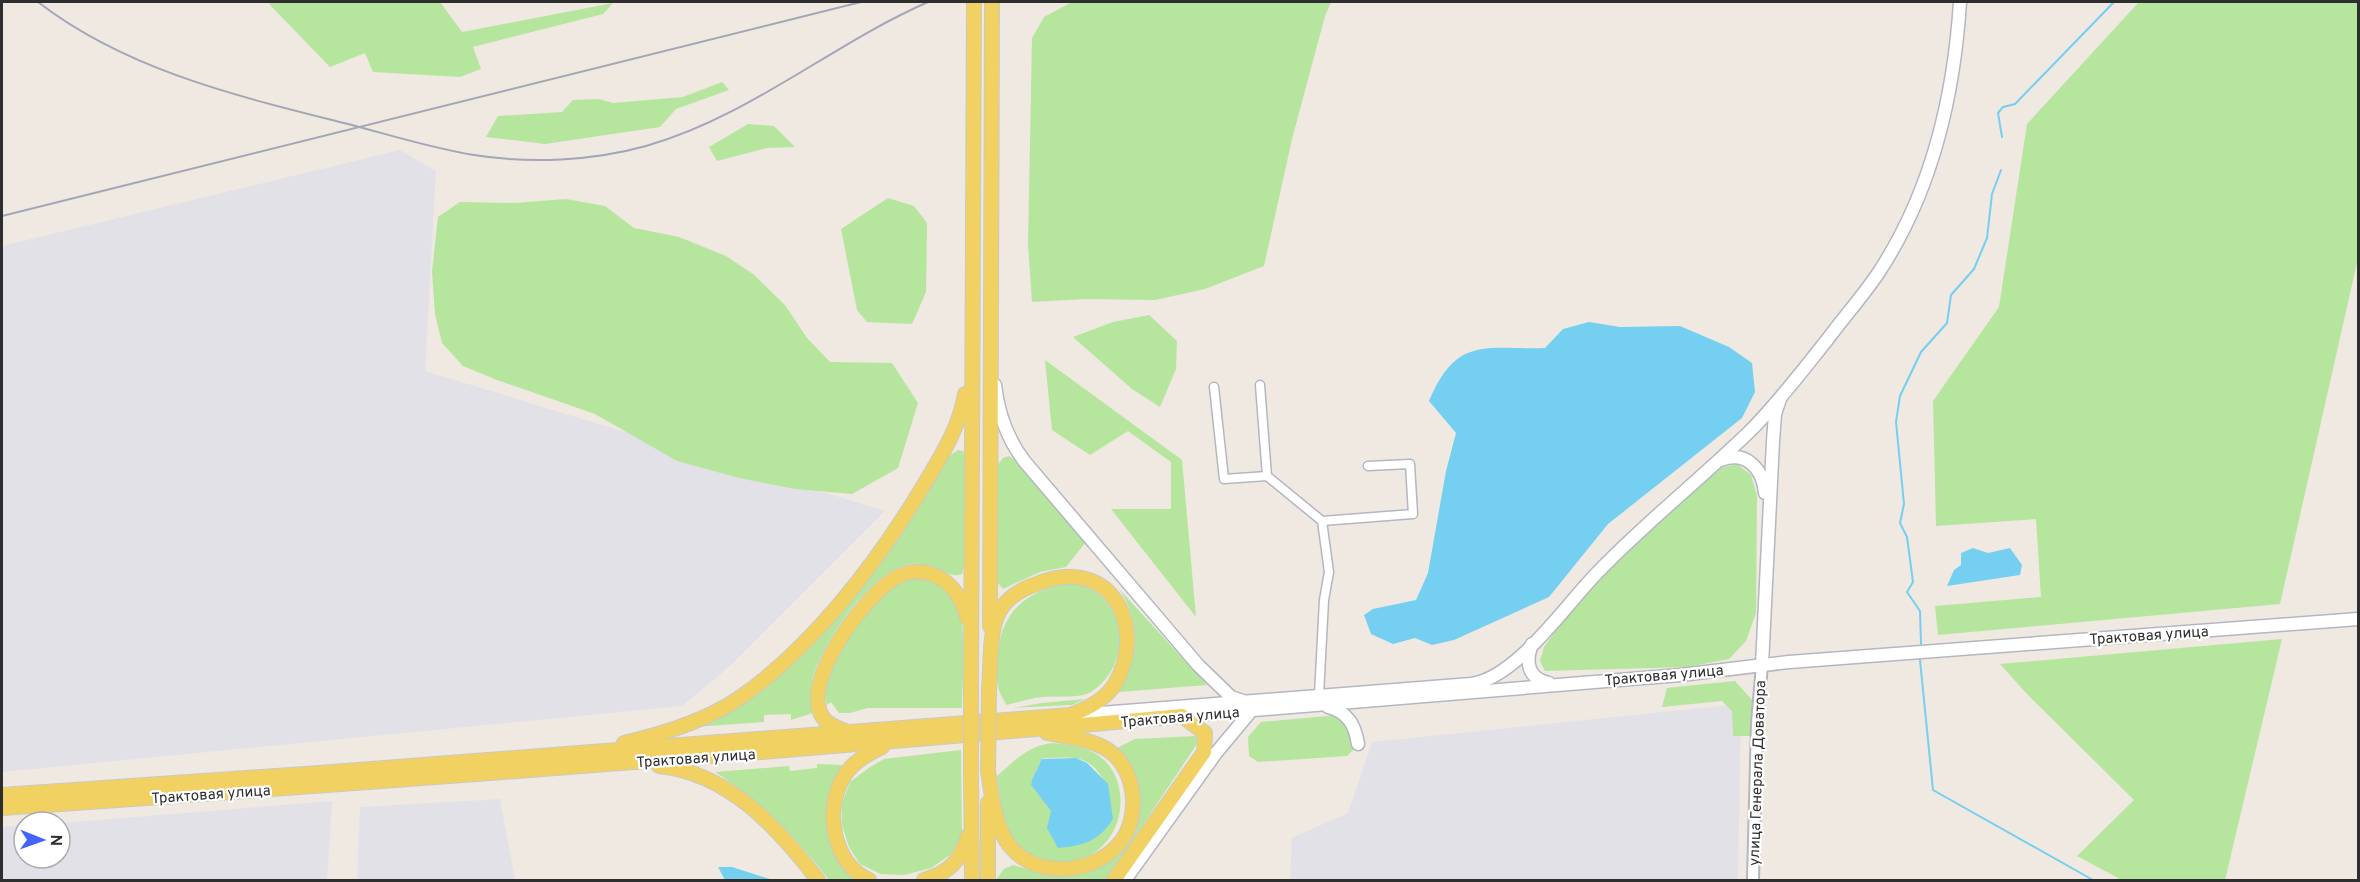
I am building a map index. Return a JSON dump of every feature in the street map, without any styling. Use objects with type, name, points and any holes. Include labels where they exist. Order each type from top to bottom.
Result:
[{"type":"main road","name":"Трактовая улица","points":[[1320,700],[1471,684],[1497,676],[1533,643],[1598,572],[1753,428],[1859,302],[1911,215],[1937,147],[1946,110],[1953,74],[1960,2]]},
{"type":"main road","points":[[972,880],[971,329],[974,6]]},
{"type":"main road","points":[[988,880],[992,6]]},
{"type":"main road","points":[[589,752],[640,740],[724,708],[766,678],[818,627],[889,541],[950,440],[958,422],[966,390],[971,329]]},
{"type":"main road","points":[[992,329],[998,405],[1010,438],[1020,457],[1198,665],[1232,697],[1247,706],[1125,880]]},
{"type":"main road","points":[[1762,665],[1774,421],[1785,390]]},
{"type":"main road","points":[[1715,464],[1726,458],[1739,457],[1749,461],[1759,471],[1765,487],[1768,530]]},
{"type":"main road","points":[[850,733],[833,726],[821,712],[819,692],[822,674],[834,649],[851,623],[890,581],[904,574],[921,572],[937,575],[951,586],[961,599],[967,618],[971,691]]},
{"type":"main road","points":[[989,688],[996,622],[1006,603],[1030,586],[1052,578],[1072,576],[1091,580],[1108,590],[1121,610],[1125,626],[1124,653],[1114,686],[1092,706],[1070,715]]},
{"type":"main road","name":"Трактовая улица","points":[[2,795],[1070,715],[1247,706],[1556,685],[1680,675],[1762,665],[2358,619]]},
{"type":"main road","points":[[1533,643],[1529,660],[1532,674],[1539,681],[1556,685]]},
{"type":"main road","points":[[1320,700],[1351,721],[1358,744]]},
{"type":"main road","name":"Трактовая улица","points":[[2,808],[298,789],[892,743],[1182,716],[1247,706]]},
{"type":"main road","points":[[1114,880],[1204,752],[1205,733],[1182,716]]},
{"type":"main road","points":[[988,771],[995,812],[1003,834],[1014,850],[1031,862],[1059,869],[1079,867],[1097,861],[1119,844],[1128,827],[1133,793],[1128,776],[1118,759],[1098,745],[1064,736],[1024,731]]},
{"type":"main road","points":[[869,880],[852,868],[843,856],[833,824],[834,801],[843,778],[852,765],[867,754],[892,743]]},
{"type":"main road","points":[[627,763],[680,769],[718,784],[768,822],[798,854],[818,880]]},
{"type":"main road","points":[[924,880],[945,871],[958,860],[965,846],[971,823]]},
{"type":"street","points":[[1260,385],[1267,476]]},
{"type":"street","points":[[1214,387],[1224,479],[1267,476],[1322,521],[1329,572],[1324,600],[1320,700]]},
{"type":"street","points":[[1322,521],[1413,513],[1410,464],[1368,466]]},
{"type":"street","name":"улица Генерала Доватора","points":[[1753,880],[1757,723],[1762,665]]},
{"type":"shaded area","points":[[400,150],[436,171],[425,371],[885,511],[729,667],[682,706],[2,772],[2,246]]},
{"type":"shaded area","points":[[1741,704],[1738,880],[1290,880],[1292,838],[1348,813],[1372,742]]},
{"type":"shaded area","points":[[500,799],[515,880],[357,880],[360,807]]},
{"type":"shaded area","points":[[332,801],[327,880],[2,880],[2,827],[12,826],[12,870],[72,870],[72,822]]},
{"type":"green space","points":[[269,2],[440,2],[462,32],[613,3],[603,14],[473,47],[481,69],[460,77],[373,72],[365,53],[330,67]]},
{"type":"green space","points":[[1072,2],[1331,2],[1325,16],[1292,139],[1264,266],[1205,289],[1155,300],[1086,299],[1032,302],[1028,244],[1032,38],[1044,17]]},
{"type":"green space","points":[[2139,2],[2358,2],[2358,258],[2280,604],[1938,635],[1935,606],[2041,597],[2036,519],[1936,526],[1933,401],[1999,307],[2027,124]]},
{"type":"green space","points":[[722,82],[729,90],[676,109],[660,127],[545,144],[486,137],[498,116],[562,112],[573,100],[599,99],[613,103],[683,97]]},
{"type":"green space","points":[[748,124],[774,126],[795,147],[767,148],[717,161],[709,147]]},
{"type":"green space","points":[[888,198],[914,206],[927,223],[926,292],[912,324],[867,322],[857,310],[841,229]]},
{"type":"green space","points":[[566,199],[605,206],[634,228],[679,237],[726,256],[753,274],[785,305],[807,338],[830,362],[892,363],[918,403],[898,468],[852,494],[795,489],[739,478],[677,461],[595,414],[463,366],[442,343],[435,314],[432,272],[438,217],[460,202],[515,203]]},
{"type":"green space","points":[[1149,315],[1177,341],[1176,369],[1160,407],[1132,389],[1073,337],[1113,322]]},
{"type":"green space","points":[[1045,360],[1182,460],[1196,617],[1111,509],[1171,509],[1171,462],[1128,431],[1090,455],[1052,430]]},
{"type":"green space","points":[[958,450],[963,451],[966,457],[962,574],[951,574],[925,565],[910,564],[895,569],[864,594],[837,629],[817,666],[812,681],[813,713],[791,720],[791,714],[764,715],[764,722],[694,727],[756,692],[920,504],[949,456]]},
{"type":"green space","points":[[1009,456],[1018,462],[1085,543],[1066,567],[1040,572],[1003,589],[998,583],[997,576],[998,465],[1003,458]]},
{"type":"green space","points":[[1737,464],[1751,475],[1757,496],[1756,613],[1746,641],[1729,659],[1687,667],[1545,671],[1540,661],[1544,647],[1598,572],[1718,469]]},
{"type":"green space","points":[[911,577],[928,580],[945,587],[953,596],[958,607],[963,635],[962,708],[868,708],[850,713],[839,713],[831,702],[827,705],[826,690],[835,660],[863,617],[896,583]]},
{"type":"green space","points":[[1070,583],[1089,588],[1104,599],[1114,613],[1119,630],[1119,648],[1114,665],[1104,681],[1085,695],[1030,699],[1007,705],[998,686],[997,665],[998,647],[1008,619],[1026,599],[1038,592]]},
{"type":"green space","points":[[1119,589],[1207,685],[1119,692],[1131,666],[1135,640],[1131,614]]},
{"type":"green space","points":[[2282,639],[2225,880],[2120,880],[2077,856],[2134,800],[2026,693],[2000,664]]},
{"type":"green space","points":[[1735,681],[1752,700],[1752,736],[1733,736],[1732,711],[1722,701],[1662,707],[1667,688]]},
{"type":"green space","points":[[1085,699],[1072,705],[1013,708],[1042,703]]},
{"type":"green space","points":[[1338,715],[1351,729],[1353,750],[1347,756],[1258,762],[1249,756],[1248,737],[1261,722]]},
{"type":"green space","points":[[1196,736],[1198,740],[1195,747],[1106,880],[996,880],[1004,869],[1013,865],[1049,876],[1083,874],[1111,859],[1136,826],[1117,748],[1135,739]]},
{"type":"green space","points":[[1044,744],[1080,747],[1093,752],[1109,766],[1118,784],[1120,805],[1118,821],[1111,835],[1102,847],[1089,856],[1075,861],[1059,862],[1042,859],[1026,851],[1011,835],[1004,817],[997,776],[1029,750]],"holes":[[[1074,758],[1089,764],[1101,775],[1108,790],[1110,806],[1052,812],[1031,785],[1041,759]]]},
{"type":"green space","points":[[961,750],[962,837],[950,855],[931,868],[904,875],[881,874],[860,864],[849,847],[842,825],[842,803],[850,782],[884,759]]},
{"type":"green space","points":[[817,764],[842,765],[834,781],[827,805],[828,831],[861,880],[829,880],[777,821],[749,796],[715,772],[789,766],[790,771],[817,768]]},
{"type":"water","points":[[1589,322],[1620,327],[1680,326],[1729,347],[1752,363],[1755,392],[1742,418],[1608,524],[1549,597],[1454,640],[1432,645],[1415,638],[1393,644],[1371,634],[1364,615],[1373,609],[1416,600],[1428,573],[1446,471],[1456,433],[1429,401],[1440,380],[1451,365],[1462,356],[1475,350],[1545,348],[1563,329]]},
{"type":"water","points":[[1973,548],[1988,553],[2010,548],[2022,565],[2020,575],[1947,586],[1954,570],[1961,565],[1961,553]]},
{"type":"water","points":[[1076,758],[1087,763],[1108,784],[1113,819],[1102,833],[1090,841],[1058,848],[1047,828],[1051,811],[1031,785],[1041,759]]},
{"type":"water","points":[[718,867],[732,867],[773,880],[725,880]]},
{"type":"waterway","points":[[2002,137],[1998,113],[2003,107],[2015,104],[2114,2]]},
{"type":"waterway","points":[[1921,644],[1920,611],[1907,592],[1913,582],[1907,537],[1900,523],[1904,504],[1896,422],[1900,396],[1921,352],[1947,323],[1951,295],[1974,269],[1987,238],[1992,194],[2001,170]]},
{"type":"waterway","points":[[1920,660],[1933,790],[2093,880]]},
{"type":"railway","points":[[38,2],[72,26],[108,46],[145,63],[223,91],[441,149],[517,160],[561,160],[604,155],[646,146],[684,133],[755,99],[858,38],[928,2]]},
{"type":"railway","points":[[2,216],[861,2]]}]
